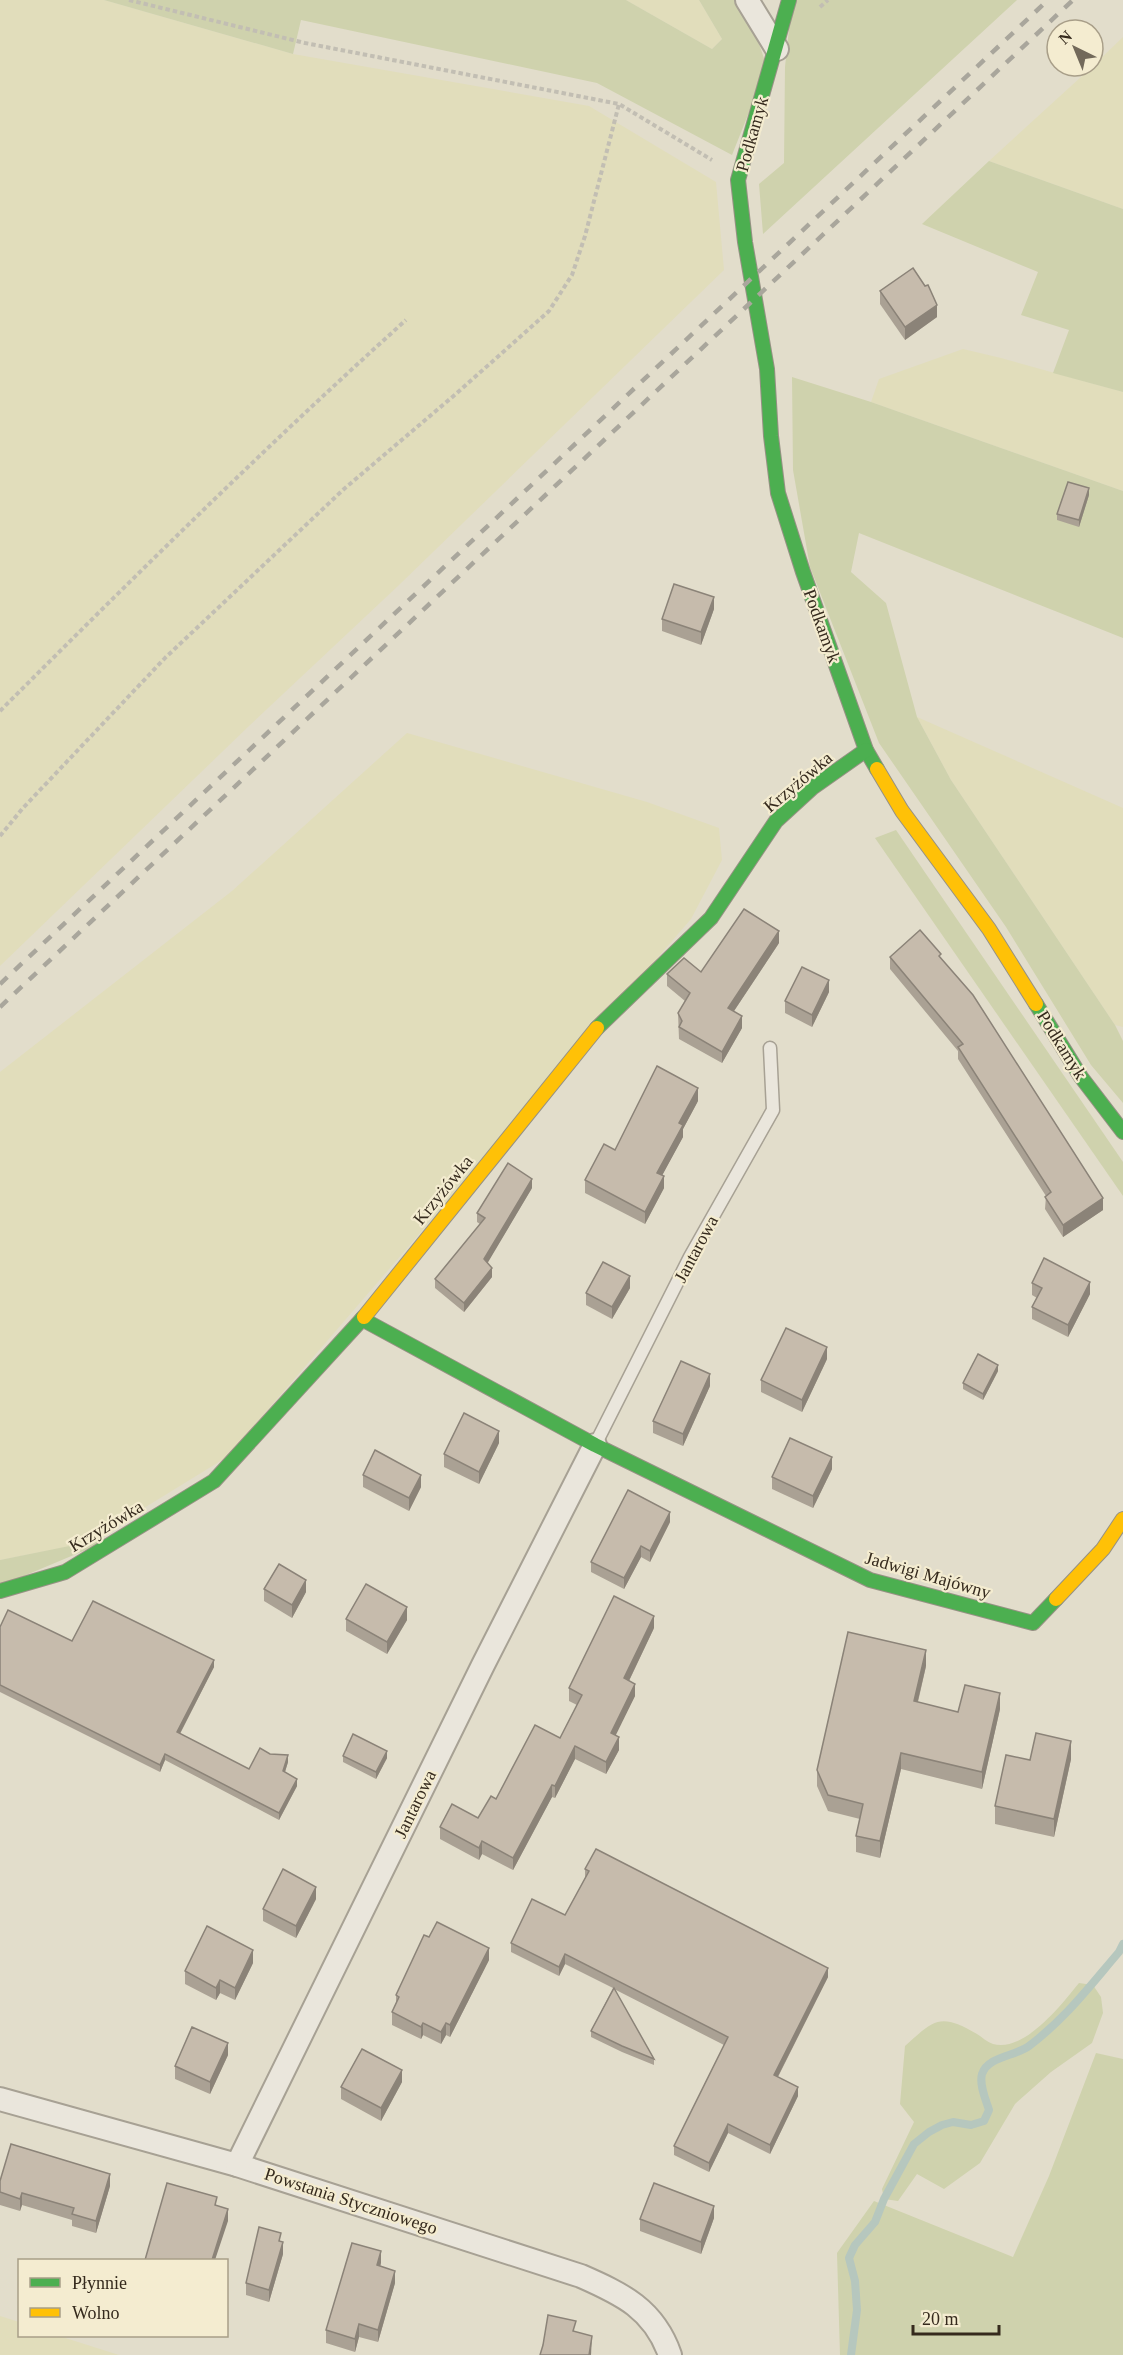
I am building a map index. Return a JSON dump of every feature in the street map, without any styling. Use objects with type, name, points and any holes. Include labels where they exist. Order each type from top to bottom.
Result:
[{"type":"street","points":[[747,0],[777,49]]},
{"type":"street","name":"Podkamyk","points":[[789,0],[777,49],[738,180],[745,242],[767,369],[771,436],[778,493],[802,572],[866,750],[902,811],[989,929],[1081,1077],[1123,1132]]},
{"type":"street","name":"Krzyżówka","points":[[0,1591],[65,1572],[214,1481],[362,1320],[599,1026],[711,918],[776,820],[812,788],[866,750]]},
{"type":"street","points":[[362,1320],[595,1444]]},
{"type":"street","name":"Jadwigi Majówny","points":[[595,1444],[870,1580],[1032,1623],[1103,1549],[1123,1519]]},
{"type":"street","name":"Jantarowa","points":[[237,2164],[483,1665],[595,1444]]},
{"type":"street","name":"Powstania Styczniowego","points":[[0,2099],[237,2164],[598,2284],[641,2308],[658,2332],[670,2355]]},
{"type":"lane","name":"Jantarowa","points":[[595,1444],[690,1257],[773,1110],[770,1048]]},
{"type":"path","points":[[129,0],[305,43],[619,104],[690,145],[738,180]]},
{"type":"path","points":[[0,836],[23,808],[165,658],[344,489],[549,311],[572,275],[585,236],[619,104]]},
{"type":"path","points":[[0,711],[178,532],[305,410],[406,320]]},
{"type":"shaded area","points":[[0,0],[104,0],[293,54],[589,106],[716,182],[724,270],[398,586],[0,966]]},
{"type":"shaded area","points":[[626,0],[699,0],[722,39],[712,49]]},
{"type":"shaded area","points":[[1123,37],[1123,209],[989,161],[1080,78],[1105,78],[1105,54]]},
{"type":"shaded area","points":[[963,349],[1123,392],[1123,491],[871,402],[879,379]]},
{"type":"shaded area","points":[[917,717],[1123,808],[1123,1027],[1115,1025],[951,780]]},
{"type":"shaded area","points":[[407,733],[647,802],[719,828],[722,860],[691,919],[227,1457],[87,1543],[0,1560],[0,1072],[232,891]]},
{"type":"shaded area","points":[[0,2316],[18,2322],[18,2337],[62,2337],[119,2355],[0,2355]]},
{"type":"green space","points":[[104,0],[626,0],[712,49],[722,39],[699,0],[737,0],[756,35],[767,67],[732,155],[597,83],[301,20],[293,54]]},
{"type":"green space","points":[[792,0],[1017,0],[763,234],[759,184],[784,163],[785,67]]},
{"type":"green space","points":[[989,161],[1123,209],[1123,392],[1053,373],[1069,330],[1021,315],[1038,272],[922,224]]},
{"type":"green space","points":[[792,377],[871,402],[1123,491],[1123,638],[859,533],[851,572],[886,603],[917,717],[951,780],[1115,1025],[1123,1041],[1123,1103],[1091,1065],[1006,927],[879,743],[810,567],[793,470]]},
{"type":"green space","points":[[896,830],[1123,1162],[1123,1196],[875,838]]},
{"type":"green space","points":[[119,1536],[0,1586],[0,1560]]},
{"type":"green space","points":[[1079,1983],[1093,1985],[1101,1997],[1103,2013],[1092,2043],[1051,2072],[1015,2104],[980,2163],[944,2189],[917,2174],[898,2201],[884,2199],[882,2189],[914,2122],[900,2104],[905,2046],[931,2025],[946,2021],[965,2027],[993,2044],[1005,2045],[1017,2041],[1041,2025]]},
{"type":"green space","points":[[1096,2053],[1123,2059],[1123,2355],[840,2355],[837,2253],[874,2201],[1013,2257],[1049,2176]]},
{"type":"building","points":[[913,268],[925,286],[928,285],[937,305],[905,327],[880,291]]},
{"type":"building","points":[[1068,482],[1089,488],[1079,520],[1057,514]]},
{"type":"building","points":[[674,584],[714,597],[701,632],[662,619]]},
{"type":"building","points":[[744,909],[779,931],[728,1008],[742,1016],[722,1052],[679,1027],[682,1021],[678,1013],[690,993],[667,974],[684,958],[701,972]]},
{"type":"building","points":[[920,930],[973,995],[1103,1198],[1063,1225],[1045,1197],[1051,1192],[958,1047],[963,1044],[890,957]]},
{"type":"building","points":[[802,967],[829,980],[812,1015],[785,1001]]},
{"type":"building","points":[[657,1066],[698,1088],[679,1123],[683,1125],[657,1173],[664,1176],[645,1212],[585,1180],[604,1144],[615,1150]]},
{"type":"building","points":[[508,1163],[532,1179],[484,1259],[492,1268],[464,1303],[435,1279],[485,1218],[477,1213]]},
{"type":"building","points":[[1044,1258],[1090,1282],[1068,1325],[1032,1307],[1042,1288],[1032,1283]]},
{"type":"building","points":[[603,1262],[630,1276],[612,1307],[586,1293]]},
{"type":"building","points":[[786,1328],[827,1347],[802,1400],[761,1380]]},
{"type":"building","points":[[978,1354],[998,1365],[983,1394],[963,1383]]},
{"type":"building","points":[[681,1361],[710,1374],[683,1434],[653,1421]]},
{"type":"building","points":[[464,1413],[499,1431],[479,1472],[444,1454]]},
{"type":"building","points":[[790,1438],[832,1457],[813,1496],[772,1477]]},
{"type":"building","points":[[375,1450],[421,1475],[409,1498],[363,1475]]},
{"type":"building","points":[[628,1490],[670,1512],[650,1551],[641,1546],[624,1578],[591,1562]]},
{"type":"building","points":[[279,1564],[306,1580],[292,1605],[264,1589]]},
{"type":"building","points":[[366,1584],[407,1607],[387,1642],[346,1619]]},
{"type":"building","points":[[614,1596],[654,1616],[624,1678],[635,1684],[611,1733],[619,1737],[606,1762],[575,1746],[555,1786],[552,1785],[513,1858],[482,1841],[479,1848],[440,1827],[452,1804],[478,1818],[491,1796],[496,1799],[535,1725],[560,1738],[582,1695],[569,1688]]},
{"type":"building","points":[[93,1601],[214,1660],[177,1732],[249,1769],[260,1748],[270,1754],[288,1755],[283,1771],[297,1779],[279,1813],[165,1754],[160,1765],[0,1685],[0,1627],[8,1610],[72,1641]]},
{"type":"building","points":[[848,1632],[926,1650],[914,1701],[958,1712],[965,1685],[1000,1693],[982,1772],[901,1753],[880,1841],[856,1836],[863,1804],[828,1795],[817,1770]]},
{"type":"building","points":[[1036,1733],[1071,1741],[1054,1819],[995,1806],[1006,1755],[1030,1760]]},
{"type":"building","points":[[353,1734],[387,1751],[376,1772],[343,1756]]},
{"type":"building","points":[[596,1849],[828,1968],[774,2075],[798,2087],[770,2145],[728,2124],[709,2163],[674,2146],[728,2037],[565,1954],[559,1967],[511,1943],[532,1899],[565,1915],[589,1871],[585,1869]]},
{"type":"building","points":[[283,1869],[316,1887],[296,1926],[263,1909]]},
{"type":"building","points":[[437,1922],[489,1948],[450,2025],[446,2023],[441,2032],[423,2023],[421,2027],[392,2012],[399,1997],[396,1995],[424,1935],[429,1937]]},
{"type":"building","points":[[207,1926],[253,1950],[235,1988],[220,1980],[216,1988],[185,1971]]},
{"type":"building","points":[[614,1988],[654,2059],[591,2031]]},
{"type":"building","points":[[192,2027],[228,2043],[210,2082],[175,2066]]},
{"type":"building","points":[[362,2049],[402,2070],[381,2108],[341,2087]]},
{"type":"building","points":[[11,2144],[110,2174],[96,2221],[72,2214],[74,2208],[22,2193],[20,2199],[0,2192],[0,2181]]},
{"type":"building","points":[[167,2183],[217,2197],[215,2205],[228,2209],[212,2259],[145,2259]]},
{"type":"building","points":[[654,2183],[714,2206],[701,2242],[640,2219]]},
{"type":"building","points":[[259,2227],[281,2233],[279,2241],[283,2242],[269,2290],[246,2283]]},
{"type":"building","points":[[352,2243],[381,2251],[377,2265],[395,2271],[378,2330],[359,2324],[355,2339],[326,2330]]},
{"type":"building","points":[[548,2315],[576,2321],[573,2331],[592,2336],[589,2355],[540,2355]]},
{"type":"waterway","points":[[851,2355],[857,2310],[855,2281],[849,2258],[855,2245],[875,2222],[884,2199],[914,2144],[942,2125],[953,2122],[971,2125],[984,2121],[989,2110],[981,2083],[985,2068],[990,2063],[1029,2046],[1042,2035],[1087,1990],[1123,1944]]},
{"type":"railway","points":[[0,984],[1048,0]]},
{"type":"railway","points":[[0,1007],[1073,0]]},
{"type":"traffic: fast","points":[[789,0],[738,180],[745,242],[767,369],[771,436],[778,493],[803,572],[866,750],[877,769]]},
{"type":"traffic: fast","points":[[597,1028],[711,918],[776,821],[812,788],[866,750]]},
{"type":"traffic: fast","points":[[1036,1004],[1081,1077],[1123,1132]]},
{"type":"traffic: fast","points":[[0,1591],[65,1572],[214,1481],[364,1317]]},
{"type":"traffic: fast","points":[[362,1319],[595,1445],[870,1580],[1033,1623],[1056,1599]]},
{"type":"traffic: slow","points":[[877,769],[902,811],[989,929],[1036,1004]]},
{"type":"traffic: slow","points":[[364,1317],[597,1028]]},
{"type":"traffic: slow","points":[[1056,1599],[1103,1549],[1123,1519]]}]
